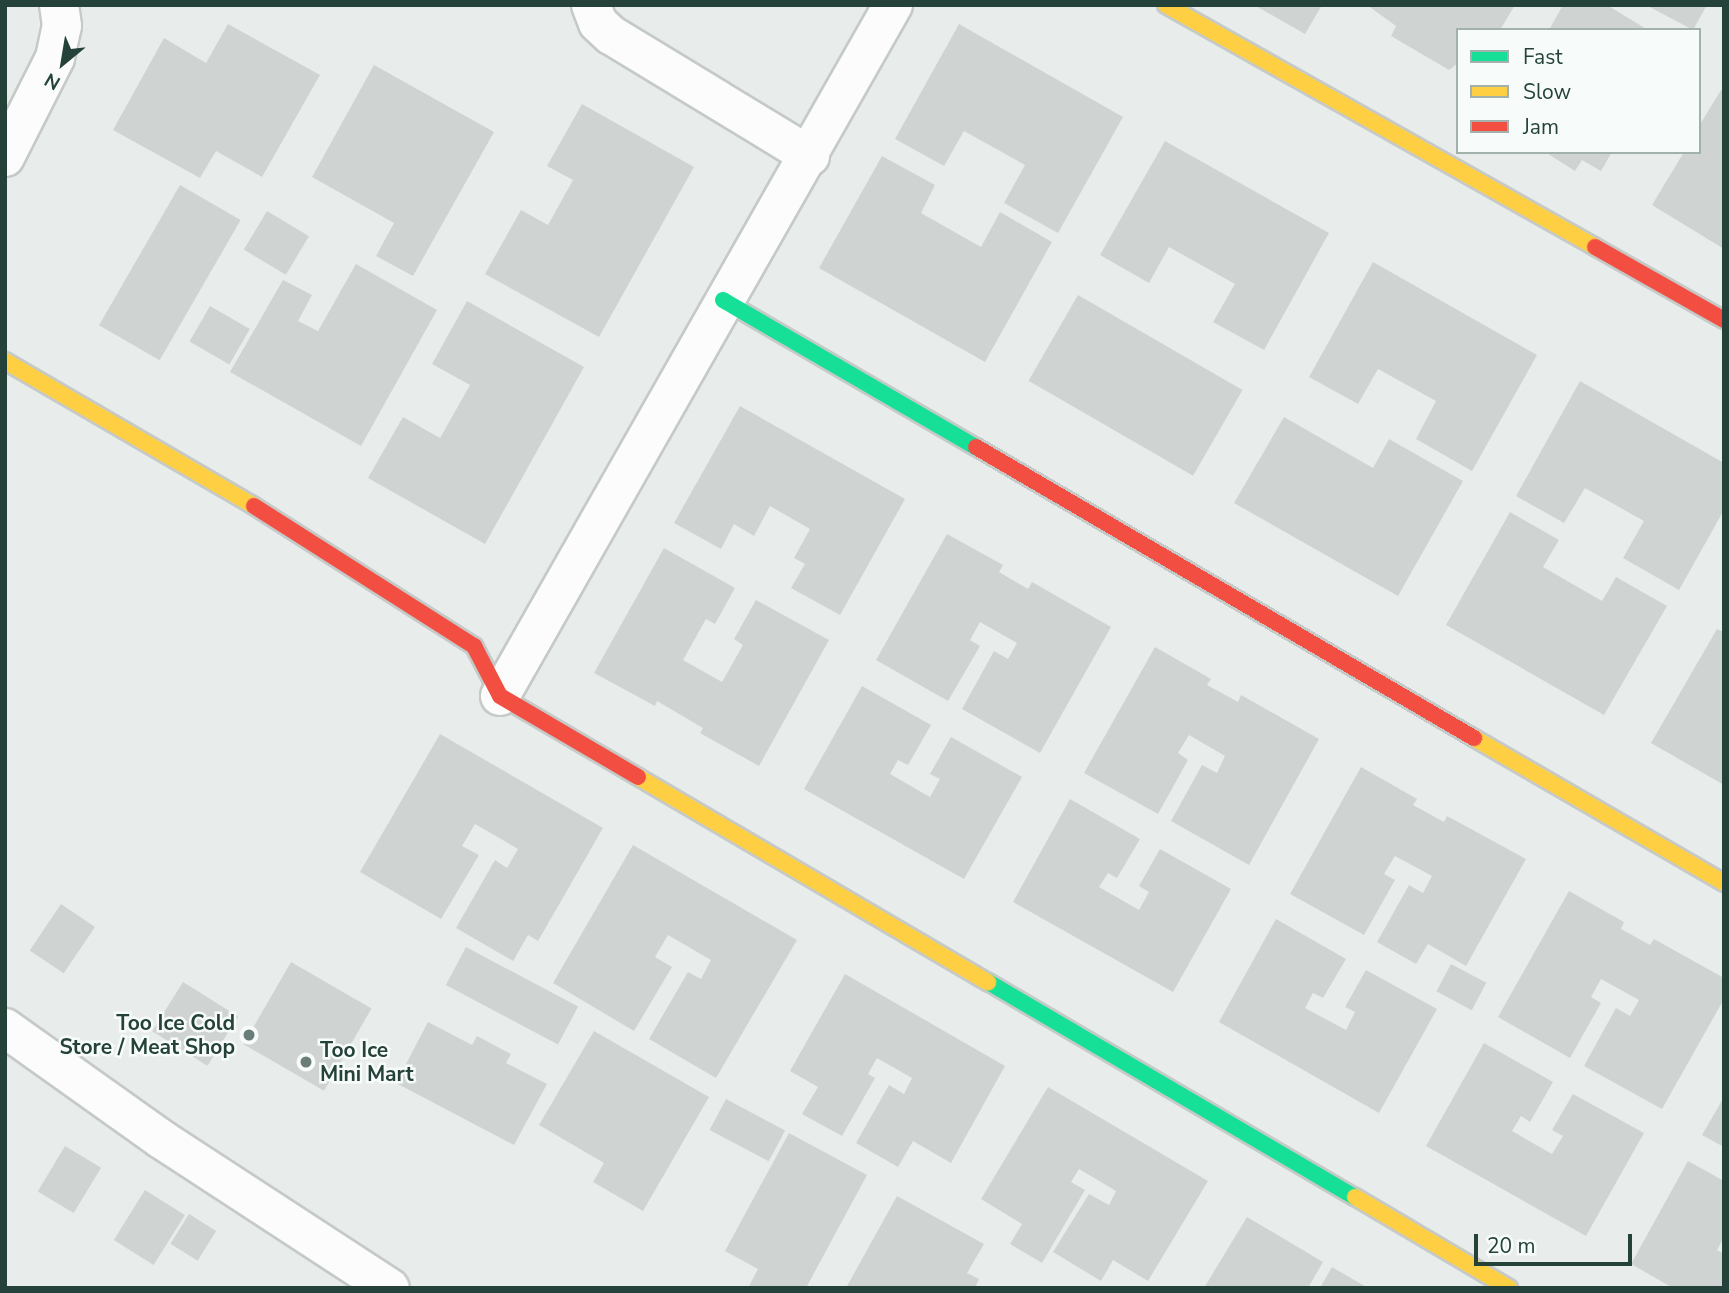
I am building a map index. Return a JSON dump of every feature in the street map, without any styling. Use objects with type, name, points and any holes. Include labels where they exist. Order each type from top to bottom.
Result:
[{"type":"street","points":[[5,157],[55,58],[62,26],[59,5]]},
{"type":"street","points":[[591,5],[598,23],[611,35],[810,156]]},
{"type":"street","points":[[500,696],[723,300],[810,156],[893,5]]},
{"type":"street","points":[[1166,5],[1724,320]]},
{"type":"street","points":[[723,300],[1724,883]]},
{"type":"street","points":[[5,361],[299,531],[474,646],[500,696],[1509,1288]]},
{"type":"street","points":[[5,1028],[161,1139],[390,1288]]},
{"type":"building","points":[[1254,5],[1322,5],[1305,34]]},
{"type":"building","points":[[1367,5],[1515,5],[1501,28],[1456,28],[1456,65],[1449,70],[1391,36],[1396,26]]},
{"type":"building","points":[[1563,5],[1607,5],[1645,28],[1550,28]]},
{"type":"building","points":[[1646,5],[1707,5],[1694,28],[1689,28]]},
{"type":"building","points":[[228,24],[320,75],[262,177],[216,151],[200,178],[113,130],[164,38],[206,63]]},
{"type":"building","points":[[959,24],[1123,117],[1058,233],[1004,203],[1025,165],[964,131],[944,166],[895,139]]},
{"type":"building","points":[[374,65],[494,132],[413,276],[376,256],[394,223],[312,177]]},
{"type":"building","points":[[1721,90],[1724,91],[1724,249],[1652,205],[1683,154],[1701,154],[1701,123]]},
{"type":"building","points":[[582,104],[694,167],[599,337],[485,274],[521,210],[548,225],[573,180],[547,166]]},
{"type":"building","points":[[1165,141],[1329,233],[1264,350],[1213,322],[1235,284],[1169,247],[1149,283],[1100,255]]},
{"type":"building","points":[[1548,154],[1611,154],[1601,171],[1582,160],[1575,171]]},
{"type":"building","points":[[882,156],[935,185],[921,213],[981,247],[1000,212],[1052,242],[985,362],[819,268]]},
{"type":"building","points":[[180,185],[241,220],[160,360],[99,325]]},
{"type":"building","points":[[267,211],[309,236],[286,275],[244,250]]},
{"type":"building","points":[[1373,262],[1537,355],[1472,471],[1416,439],[1436,401],[1378,369],[1358,404],[1309,377]]},
{"type":"building","points":[[356,264],[437,310],[361,446],[230,372],[283,280],[312,295],[298,321],[318,331]]},
{"type":"building","points":[[1078,295],[1243,390],[1193,476],[1028,381]]},
{"type":"building","points":[[467,301],[584,367],[485,544],[368,478],[403,417],[440,438],[470,385],[432,364]]},
{"type":"building","points":[[210,306],[250,329],[229,365],[190,342]]},
{"type":"building","points":[[1580,381],[1724,463],[1724,510],[1679,590],[1623,558],[1644,521],[1585,488],[1564,523],[1516,496]]},
{"type":"building","points":[[740,406],[905,499],[840,615],[791,588],[805,564],[794,558],[810,529],[770,506],[754,536],[734,524],[721,549],[674,523]]},
{"type":"building","points":[[1284,417],[1373,468],[1389,439],[1463,481],[1398,596],[1234,503]]},
{"type":"building","points":[[1510,512],[1559,540],[1543,567],[1602,601],[1616,577],[1667,606],[1604,715],[1446,625]]},
{"type":"building","points":[[947,534],[1003,565],[999,572],[1028,589],[1032,582],[1111,627],[1040,753],[962,709],[994,651],[1008,659],[1017,643],[980,622],[970,640],[980,646],[948,701],[876,660]]},
{"type":"building","points":[[664,548],[735,588],[715,624],[706,619],[683,660],[722,682],[743,645],[734,639],[756,600],[829,640],[759,766],[700,733],[703,728],[657,701],[655,706],[594,673]]},
{"type":"building","points":[[1717,629],[1724,632],[1724,785],[1651,743]]},
{"type":"building","points":[[1155,647],[1211,679],[1207,685],[1238,702],[1241,695],[1319,739],[1249,865],[1171,821],[1202,765],[1217,773],[1225,756],[1189,735],[1178,753],[1188,760],[1158,814],[1084,773]]},
{"type":"building","points":[[862,686],[931,725],[908,765],[898,760],[890,774],[930,797],[940,779],[930,774],[951,737],[1022,777],[964,879],[804,789]]},
{"type":"building","points":[[440,734],[603,828],[538,941],[528,935],[513,961],[456,928],[495,860],[507,868],[518,849],[475,824],[462,846],[479,855],[441,919],[360,872]]},
{"type":"building","points":[[1361,767],[1417,799],[1413,805],[1444,822],[1447,816],[1526,859],[1466,966],[1428,944],[1416,964],[1377,942],[1409,885],[1423,893],[1432,876],[1395,856],[1384,874],[1395,880],[1364,935],[1290,894]]},
{"type":"building","points":[[1070,799],[1140,839],[1117,878],[1108,873],[1099,887],[1139,910],[1149,892],[1139,886],[1160,849],[1231,889],[1173,992],[1013,902]]},
{"type":"building","points":[[633,845],[797,940],[716,1078],[649,1039],[688,972],[701,979],[711,960],[668,935],[655,957],[672,967],[634,1031],[553,983]]},
{"type":"building","points":[[1569,891],[1624,922],[1621,929],[1650,945],[1654,939],[1724,978],[1724,999],[1662,1109],[1584,1066],[1616,1008],[1630,1016],[1639,1000],[1601,979],[1591,997],[1601,1003],[1570,1058],[1498,1017]]},
{"type":"building","points":[[61,904],[95,927],[64,973],[30,950]]},
{"type":"building","points":[[1276,919],[1346,959],[1323,998],[1313,993],[1305,1008],[1346,1030],[1355,1012],[1345,1007],[1366,970],[1437,1009],[1379,1113],[1219,1022]]},
{"type":"building","points":[[466,947],[578,1007],[558,1045],[446,985]]},
{"type":"building","points":[[291,962],[372,1008],[324,1091],[244,1044]]},
{"type":"building","points":[[1451,964],[1486,983],[1472,1010],[1436,991]]},
{"type":"building","points":[[845,974],[1005,1066],[951,1163],[913,1141],[898,1167],[856,1143],[889,1085],[904,1094],[912,1078],[877,1058],[868,1074],[875,1078],[842,1136],[802,1114],[818,1087],[790,1071]]},
{"type":"building","points":[[183,982],[238,1016],[207,1066],[152,1031]]},
{"type":"building","points":[[428,1022],[472,1045],[477,1036],[511,1054],[506,1063],[547,1084],[514,1145],[396,1083]]},
{"type":"building","points":[[594,1031],[709,1097],[643,1211],[593,1182],[604,1163],[539,1125]]},
{"type":"building","points":[[1484,1043],[1553,1082],[1530,1122],[1521,1116],[1512,1131],[1552,1154],[1563,1136],[1552,1130],[1573,1094],[1644,1133],[1586,1236],[1426,1146]]},
{"type":"building","points":[[1048,1087],[1208,1181],[1148,1281],[1113,1260],[1101,1281],[1053,1252],[1089,1194],[1109,1205],[1116,1191],[1079,1169],[1071,1182],[1085,1190],[1042,1263],[1010,1244],[1022,1224],[981,1199]]},
{"type":"building","points":[[1724,1097],[1724,1147],[1702,1135]]},
{"type":"building","points":[[726,1099],[785,1130],[769,1161],[710,1130]]},
{"type":"building","points":[[789,1133],[867,1175],[806,1288],[748,1288],[758,1269],[725,1251]]},
{"type":"building","points":[[65,1146],[101,1168],[74,1213],[38,1191]]},
{"type":"building","points":[[1688,1161],[1724,1181],[1724,1237],[1717,1250],[1724,1254],[1724,1288],[1673,1288],[1631,1264]]},
{"type":"building","points":[[145,1190],[185,1215],[154,1265],[114,1240]]},
{"type":"building","points":[[897,1196],[984,1244],[967,1273],[979,1279],[975,1288],[846,1288]]},
{"type":"building","points":[[189,1214],[216,1231],[198,1261],[170,1244]]},
{"type":"building","points":[[1247,1217],[1323,1262],[1308,1288],[1204,1288]]},
{"type":"building","points":[[1332,1267],[1368,1288],[1320,1288]]},
{"type":"traffic: fast","points":[[723,300],[976,447]]},
{"type":"traffic: fast","points":[[988,982],[1355,1197]]},
{"type":"traffic: slow","points":[[1166,5],[1595,247]]},
{"type":"traffic: slow","points":[[5,361],[254,506]]},
{"type":"traffic: slow","points":[[1474,738],[1724,883]]},
{"type":"traffic: slow","points":[[638,777],[988,982]]},
{"type":"traffic: slow","points":[[1355,1197],[1509,1288]]},
{"type":"traffic: jam","points":[[1595,247],[1724,320]]},
{"type":"traffic: jam","points":[[976,447],[1474,738]]},
{"type":"traffic: jam","points":[[254,506],[474,646],[500,696],[638,777]]},
{"type":"place","name":"Too Ice Cold Store / Meat Shop","points":[[249,1035]]},
{"type":"place","name":"Too Ice Mini Mart","points":[[306,1062]]}]
